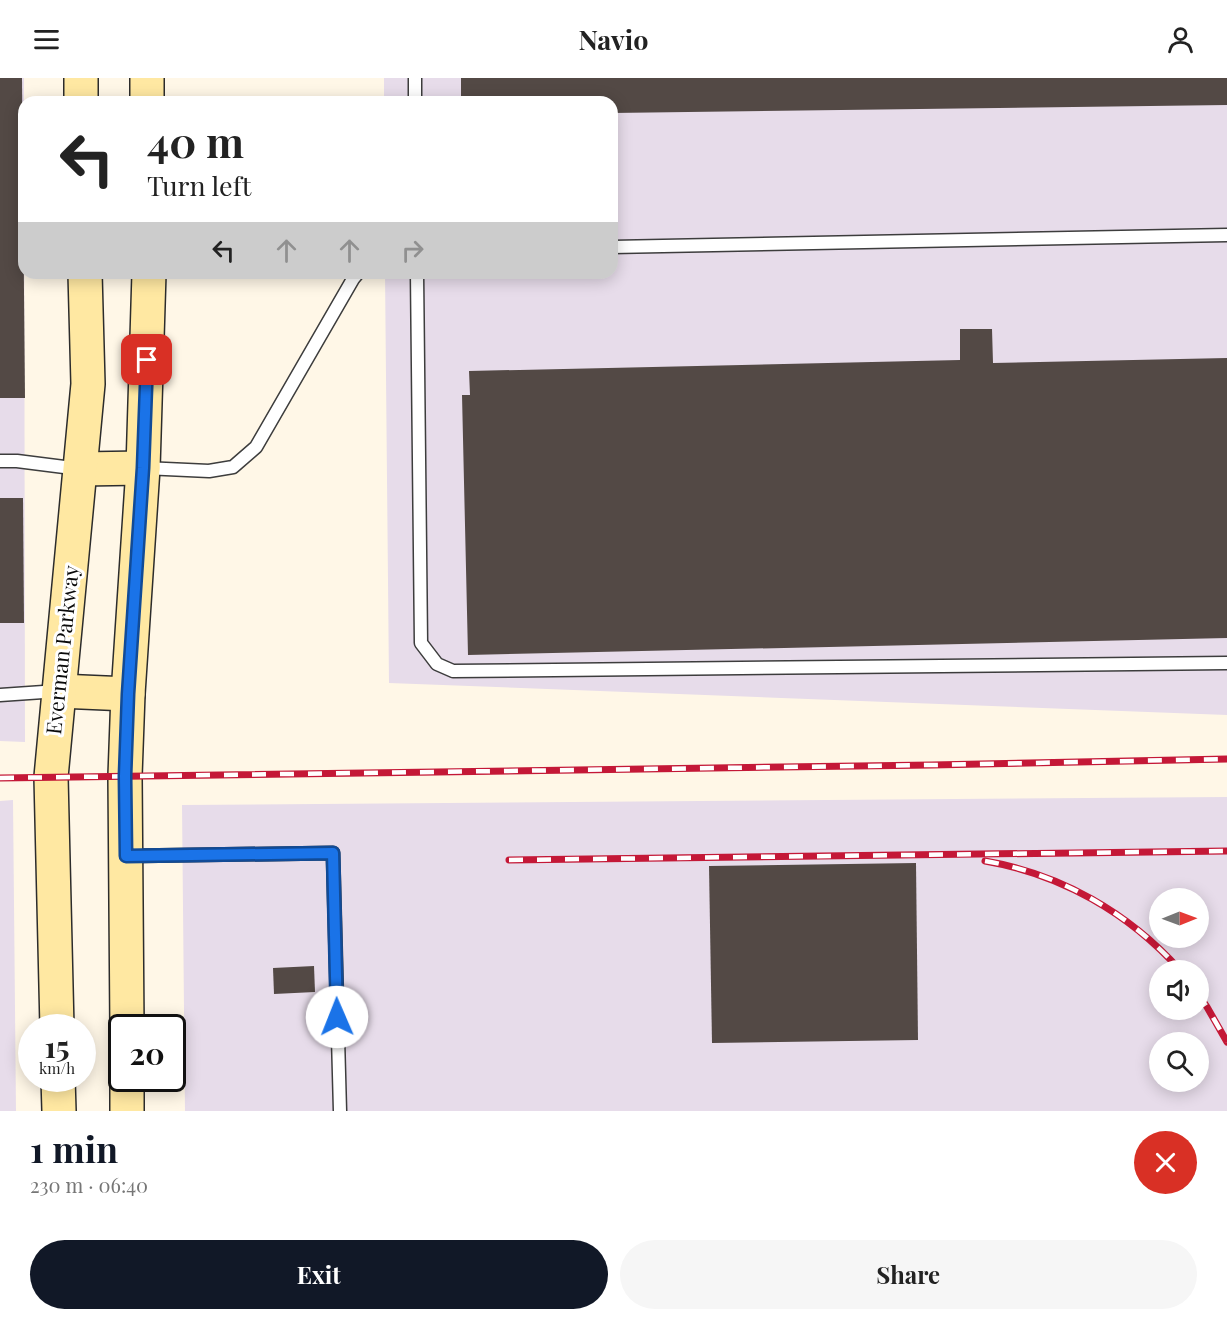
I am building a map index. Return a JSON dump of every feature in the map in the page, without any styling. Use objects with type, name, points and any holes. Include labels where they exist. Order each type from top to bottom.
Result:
[{"type":"main road","points":[[81,78],[81,96]]},
{"type":"main road","points":[[147,78],[147,96]]},
{"type":"main road","name":"Everman Parkway","points":[[57,1014],[51,777],[88,384],[85,279]]},
{"type":"main road","points":[[127,1014],[125,776],[143,468],[149,279]]},
{"type":"main road","points":[[81,469],[143,468]]},
{"type":"main road","points":[[59,691],[128,694]]},
{"type":"main road","points":[[58,1092],[59,1111]]},
{"type":"main road","points":[[127,1092],[127,1111]]},
{"type":"lane","points":[[415,78],[416,96]]},
{"type":"lane","points":[[618,247],[1227,235]]},
{"type":"lane","points":[[143,468],[209,471],[232,467],[256,447],[353,279]]},
{"type":"lane","points":[[417,279],[421,643],[437,664],[453,671],[465,671],[1227,663]]},
{"type":"lane","points":[[0,461],[81,469]]},
{"type":"lane","points":[[0,695],[59,691]]},
{"type":"lane","points":[[126,856],[333,853],[340,1111]]},
{"type":"shaded area","points":[[0,78],[24,78],[24,96],[18,96],[18,279],[24,279],[25,742],[0,741]]},
{"type":"shaded area","points":[[384,78],[1227,78],[1227,715],[389,683],[385,279],[618,279],[618,96],[384,96]]},
{"type":"shaded area","points":[[1227,797],[1227,1111],[185,1111],[186,1014],[184,1014],[182,805]]},
{"type":"shaded area","points":[[13,800],[16,1111],[0,1111],[0,801]]},
{"type":"building","points":[[0,78],[22,78],[22,96],[18,96],[18,279],[24,279],[25,398],[0,398]]},
{"type":"building","points":[[461,78],[1227,78],[1227,105],[618,113],[618,96],[461,96]]},
{"type":"building","points":[[960,329],[992,329],[993,363],[1227,358],[1227,638],[468,655],[462,395],[470,395],[469,371],[960,360]]},
{"type":"building","points":[[0,498],[23,498],[24,623],[0,623]]},
{"type":"building","points":[[916,863],[918,1040],[712,1043],[709,866]]},
{"type":"building","points":[[314,966],[315,992],[274,994],[273,968]]},
{"type":"railway","points":[[0,778],[1227,759]]},
{"type":"railway","points":[[509,860],[1227,851]]},
{"type":"railway","points":[[985,861],[1040,876],[1092,899],[1139,931],[1170,960]]},
{"type":"railway","points":[[1209,1010],[1227,1042]]},
{"type":"route","points":[[147,360],[143,468],[128,694],[125,776],[126,856],[333,853],[337,1017]]}]
